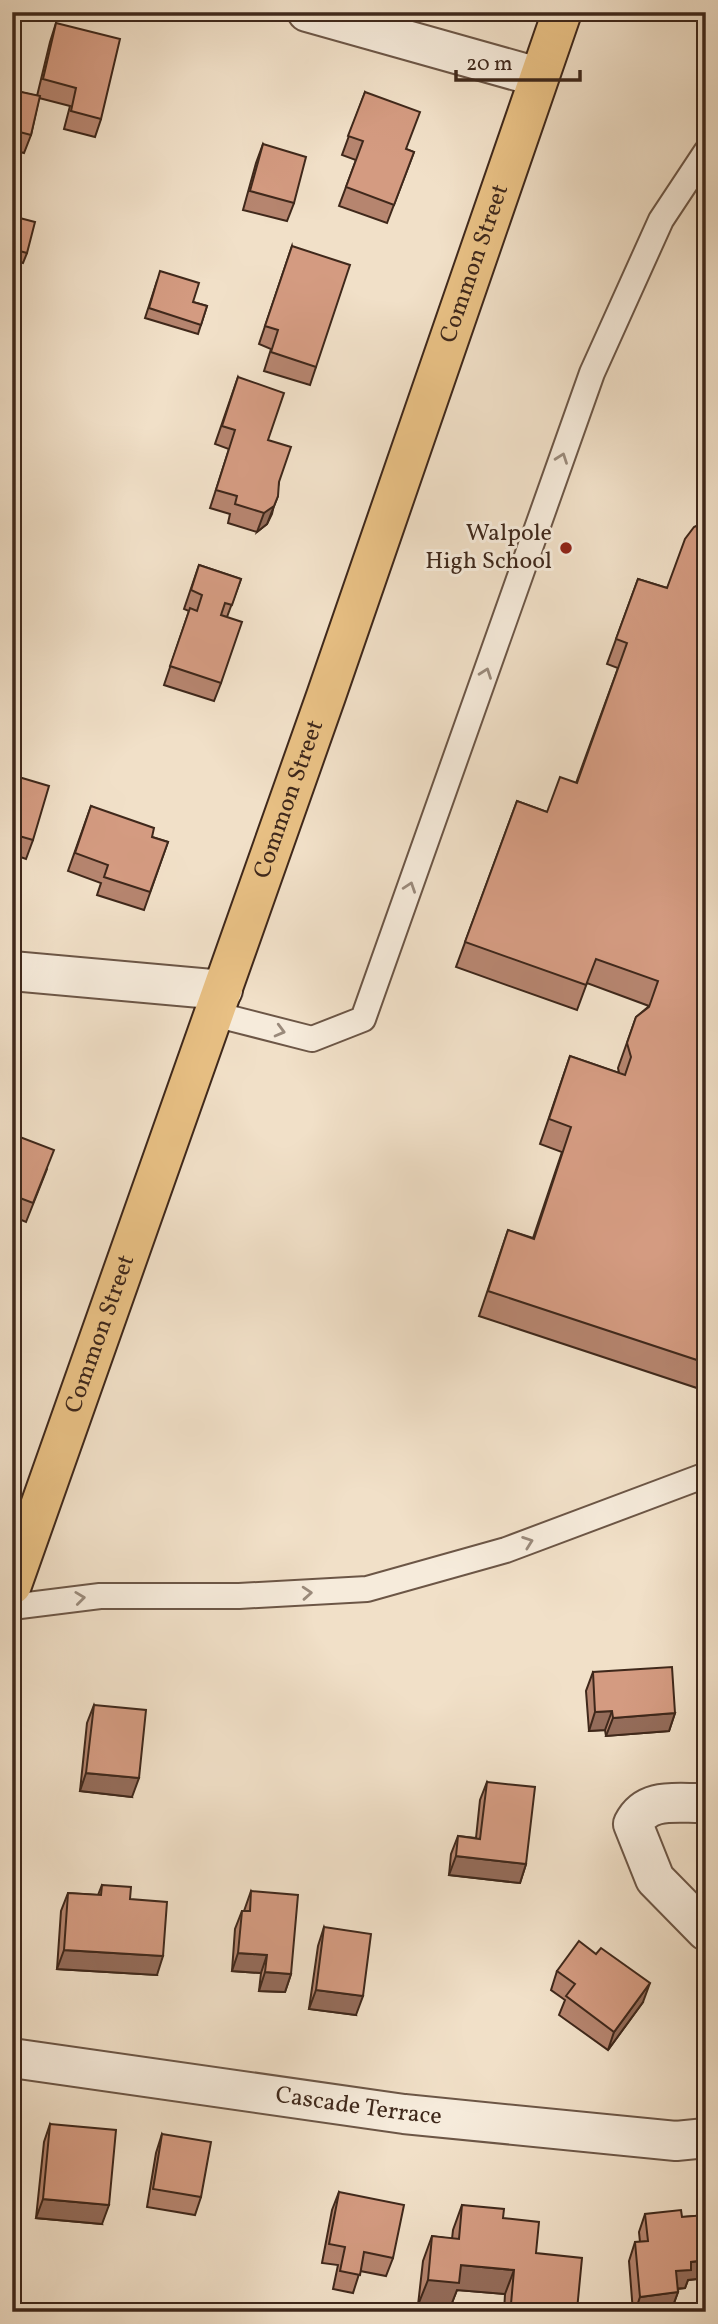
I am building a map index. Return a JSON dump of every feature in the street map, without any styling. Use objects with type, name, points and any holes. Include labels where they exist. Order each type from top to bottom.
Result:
[{"type":"main road","name":"Common Street","points":[[12,1585],[562,12]]},
{"type":"street","points":[[307,12],[538,77]]},
{"type":"street","points":[[12,971],[218,1002]]},
{"type":"street","points":[[706,1803],[652,1804],[639,1811],[633,1824],[655,1879],[706,1931]]},
{"type":"street","name":"Cascade Terrace","points":[[12,2058],[404,2114],[676,2141],[706,2138]]},
{"type":"lane","points":[[218,1002],[312,1039],[363,1019],[592,373],[661,220],[706,152]]},
{"type":"lane","points":[[12,1606],[100,1596],[239,1597],[367,1589],[506,1550],[706,1475]]},
{"type":"building","points":[[56,23],[120,39],[101,119],[71,111],[76,88],[43,79]]},
{"type":"building","points":[[12,90],[40,96],[31,135],[12,130]]},
{"type":"building","points":[[365,92],[420,112],[406,149],[414,152],[394,205],[346,187],[363,141],[348,136]]},
{"type":"building","points":[[263,144],[306,157],[294,203],[250,191]]},
{"type":"building","points":[[12,216],[35,222],[27,253],[12,249]]},
{"type":"building","points":[[292,246],[350,265],[316,367],[271,352],[278,330],[265,326]]},
{"type":"building","points":[[160,271],[199,283],[193,302],[207,306],[201,325],[149,308]]},
{"type":"building","points":[[238,377],[284,393],[268,440],[291,447],[274,506],[264,513],[235,504],[237,496],[216,490],[235,430],[222,426]]},
{"type":"building","points":[[706,521],[706,1363],[488,1291],[508,1230],[534,1239],[571,1127],[549,1119],[570,1056],[625,1075],[631,1057],[627,1043],[636,1017],[649,1007],[658,981],[596,959],[586,985],[465,942],[517,801],[547,812],[560,777],[577,783],[627,643],[616,639],[638,579],[667,588],[685,539],[694,527]]},
{"type":"building","points":[[199,565],[241,579],[232,605],[225,603],[221,615],[242,622],[221,683],[170,666],[190,608],[197,611],[202,595],[191,590]]},
{"type":"building","points":[[12,775],[49,786],[33,840],[12,834]]},
{"type":"building","points":[[91,806],[154,828],[152,837],[168,842],[150,892],[104,877],[108,865],[75,853]]},
{"type":"building","points":[[12,1134],[54,1150],[33,1203],[12,1195]]},
{"type":"building","points":[[672,1667],[675,1713],[613,1718],[612,1711],[595,1712],[593,1672]]},
{"type":"building","points":[[94,1705],[146,1710],[139,1778],[86,1773]]},
{"type":"building","points":[[487,1782],[535,1787],[526,1864],[456,1856],[458,1836],[480,1839]]},
{"type":"building","points":[[102,1885],[131,1887],[130,1899],[167,1902],[163,1956],[64,1950],[68,1893],[101,1895]]},
{"type":"building","points":[[251,1891],[298,1895],[291,1974],[265,1972],[267,1955],[238,1953],[242,1911],[250,1911]]},
{"type":"building","points":[[324,1927],[371,1934],[363,1996],[316,1990]]},
{"type":"building","points":[[579,1941],[596,1954],[601,1948],[650,1983],[614,2032],[566,1996],[575,1984],[557,1971]]},
{"type":"building","points":[[50,2124],[116,2130],[109,2205],[43,2199]]},
{"type":"building","points":[[162,2134],[211,2142],[201,2197],[153,2189]]},
{"type":"building","points":[[339,2192],[404,2205],[393,2258],[364,2252],[360,2275],[340,2271],[345,2247],[329,2244]]},
{"type":"building","points":[[462,2205],[504,2209],[503,2218],[539,2222],[536,2253],[582,2258],[577,2310],[511,2304],[514,2270],[461,2265],[459,2283],[428,2280],[432,2236],[459,2239]]},
{"type":"building","points":[[681,2210],[682,2217],[706,2215],[706,2260],[691,2262],[691,2270],[676,2271],[678,2292],[640,2297],[635,2242],[648,2241],[645,2214]]},
{"type":"place","name":"Walpole High School","points":[[566,548]]}]
